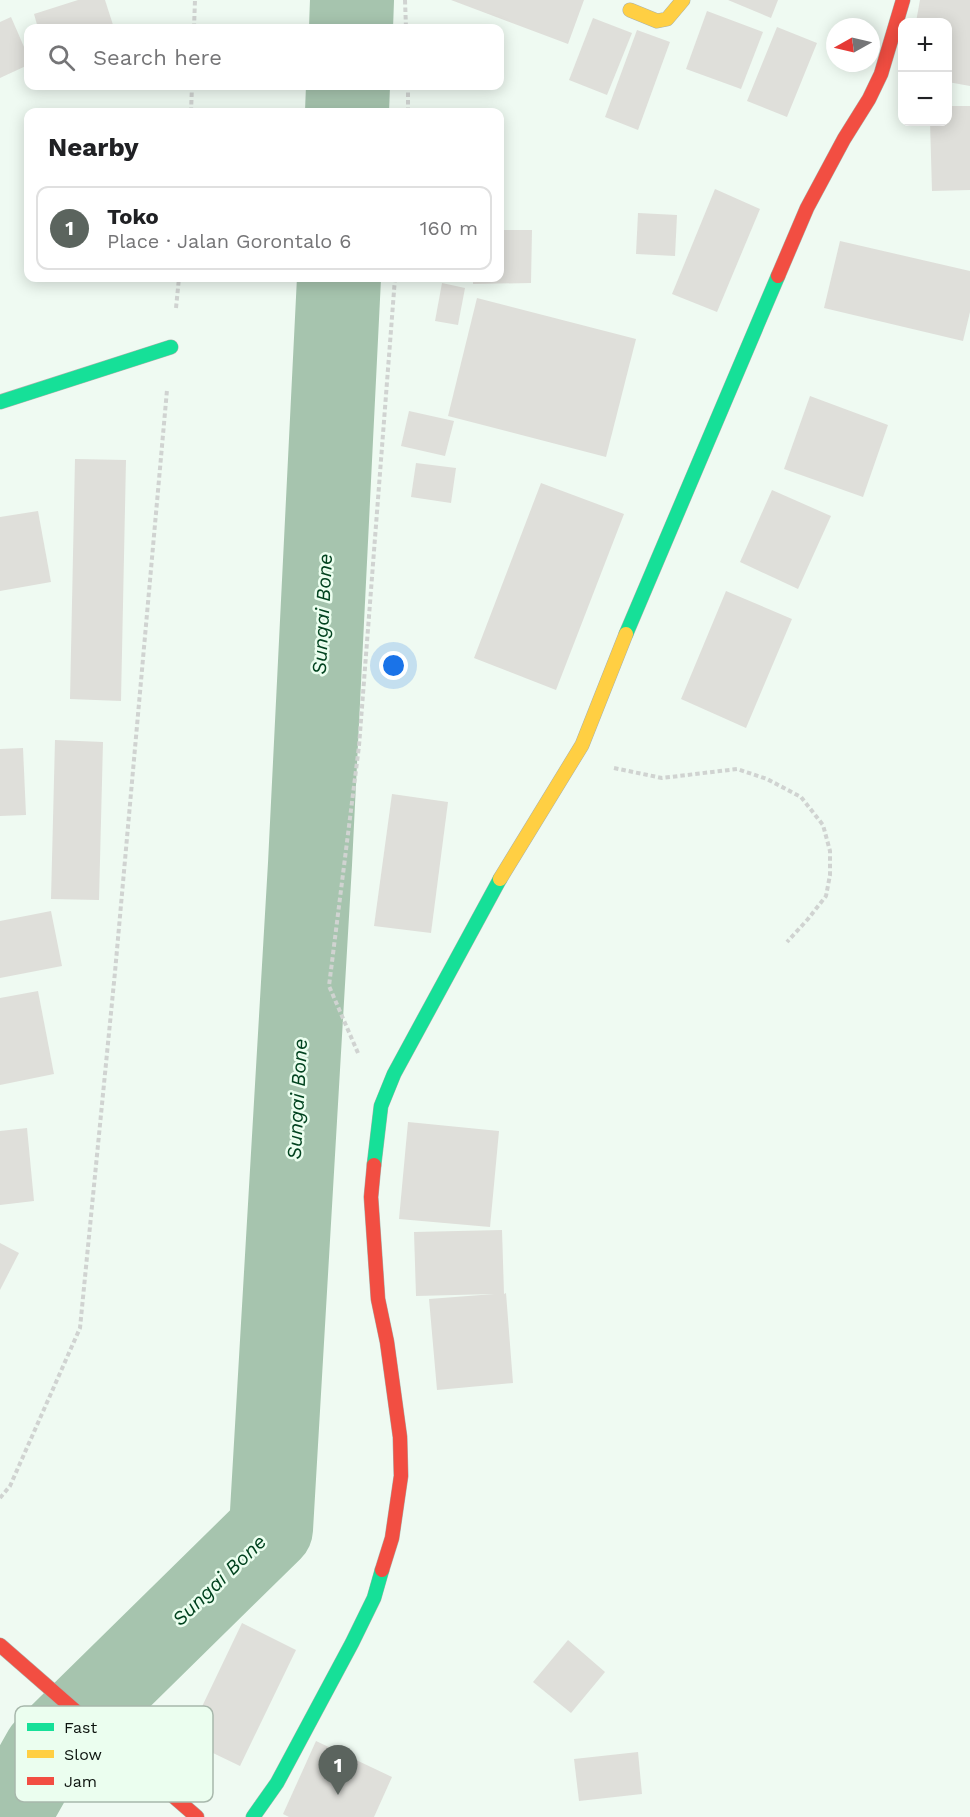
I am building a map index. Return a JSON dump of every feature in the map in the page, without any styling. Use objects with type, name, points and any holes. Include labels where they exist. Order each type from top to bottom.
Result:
[{"type":"street","points":[[630,10],[657,21],[667,19],[683,0]]},
{"type":"street","points":[[253,1817],[278,1783],[352,1643],[374,1598],[392,1538],[401,1476],[400,1437],[387,1342],[378,1299],[371,1197],[381,1106],[394,1074],[491,894],[582,745],[807,208],[881,74],[903,0]]},
{"type":"street","points":[[0,402],[171,347]]},
{"type":"street","points":[[0,1645],[70,1706]]},
{"type":"street","points":[[181,1802],[197,1816]]},
{"type":"path","points":[[194,24],[195,0]]},
{"type":"path","points":[[405,0],[406,24]]},
{"type":"path","points":[[191,108],[192,90]]},
{"type":"path","points":[[408,90],[408,108]]},
{"type":"path","points":[[0,1498],[10,1486],[80,1328],[179,282]]},
{"type":"path","points":[[381,1106],[329,986],[358,746],[395,282]]},
{"type":"path","points":[[582,745],[615,769],[662,778],[737,770],[767,780],[801,797],[823,825],[830,851],[830,875],[825,896],[788,942]]},
{"type":"building","points":[[78,0],[105,0],[113,24],[37,24],[34,14]]},
{"type":"building","points":[[451,0],[584,0],[568,44]]},
{"type":"building","points":[[728,0],[778,0],[771,18]]},
{"type":"building","points":[[920,0],[970,0],[970,86],[952,83],[952,18],[917,18]]},
{"type":"building","points":[[707,11],[763,32],[741,89],[686,69]]},
{"type":"building","points":[[11,17],[24,47],[24,67],[0,78],[0,22]]},
{"type":"building","points":[[593,18],[632,33],[607,95],[569,80]]},
{"type":"building","points":[[777,27],[817,43],[787,117],[747,101]]},
{"type":"building","points":[[637,30],[670,42],[638,130],[605,117]]},
{"type":"building","points":[[952,106],[970,106],[970,190],[932,191],[930,126],[952,126]]},
{"type":"building","points":[[715,189],[760,209],[717,312],[672,294]]},
{"type":"building","points":[[638,213],[677,215],[675,256],[636,254]]},
{"type":"building","points":[[504,230],[532,230],[531,283],[473,284],[473,282],[504,282]]},
{"type":"building","points":[[840,241],[970,271],[970,312],[963,341],[824,308]]},
{"type":"building","points":[[442,283],[465,288],[458,325],[435,321]]},
{"type":"building","points":[[477,298],[636,339],[606,457],[448,416]]},
{"type":"building","points":[[810,396],[888,425],[863,497],[784,469]]},
{"type":"building","points":[[409,411],[454,421],[445,456],[401,446]]},
{"type":"building","points":[[75,459],[126,460],[121,701],[70,699]]},
{"type":"building","points":[[416,463],[456,468],[451,503],[411,497]]},
{"type":"building","points":[[541,483],[624,514],[556,690],[474,658]]},
{"type":"building","points":[[772,490],[831,516],[798,589],[740,562]]},
{"type":"building","points":[[38,511],[51,582],[0,591],[0,517]]},
{"type":"building","points":[[726,591],[792,619],[746,728],[681,699]]},
{"type":"building","points":[[55,740],[103,742],[99,900],[51,899]]},
{"type":"building","points":[[23,748],[26,815],[0,816],[0,749]]},
{"type":"building","points":[[392,794],[448,802],[431,933],[374,926]]},
{"type":"building","points":[[51,911],[62,966],[0,978],[0,921]]},
{"type":"building","points":[[38,991],[54,1074],[0,1085],[0,998]]},
{"type":"building","points":[[408,1122],[499,1131],[490,1227],[399,1219]]},
{"type":"building","points":[[27,1128],[34,1201],[0,1205],[0,1131]]},
{"type":"building","points":[[502,1230],[504,1294],[506,1293],[513,1383],[437,1390],[429,1299],[494,1294],[416,1296],[414,1232]]},
{"type":"building","points":[[0,1243],[19,1253],[0,1290]]},
{"type":"building","points":[[242,1623],[296,1650],[240,1766],[213,1753],[213,1706],[202,1706]]},
{"type":"building","points":[[568,1640],[605,1672],[571,1713],[533,1682]]},
{"type":"building","points":[[316,1741],[392,1777],[374,1817],[289,1817],[283,1814]]},
{"type":"building","points":[[638,1752],[642,1794],[579,1801],[574,1759]]},
{"type":"waterway","name":"Sungai Bone","points":[[351,24],[352,0]]},
{"type":"waterway","name":"Sungai Bone","points":[[347,108],[348,90]]},
{"type":"waterway","name":"Sungai Bone","points":[[91,1706],[271,1529],[310,864],[339,282]]},
{"type":"waterway","name":"Sungai Bone","points":[[12,1817],[11,1811],[16,1802]]},
{"type":"traffic: fast","points":[[626,634],[778,276]]},
{"type":"traffic: fast","points":[[0,402],[171,347]]},
{"type":"traffic: fast","points":[[374,1165],[381,1106],[394,1074],[500,879]]},
{"type":"traffic: fast","points":[[253,1817],[277,1783],[352,1643],[374,1598],[382,1570]]},
{"type":"traffic: slow","points":[[630,10],[657,21],[667,19],[683,0]]},
{"type":"traffic: slow","points":[[500,879],[582,745],[626,634]]},
{"type":"traffic: jam","points":[[778,276],[807,208],[881,74],[903,0]]},
{"type":"traffic: jam","points":[[374,1165],[371,1197],[378,1299],[387,1342],[400,1437],[401,1476],[392,1538],[382,1570]]},
{"type":"traffic: jam","points":[[0,1645],[70,1706]]},
{"type":"traffic: jam","points":[[180,1802],[197,1817]]},
{"type":"place","name":"Toko","points":[[338,1795]]}]
